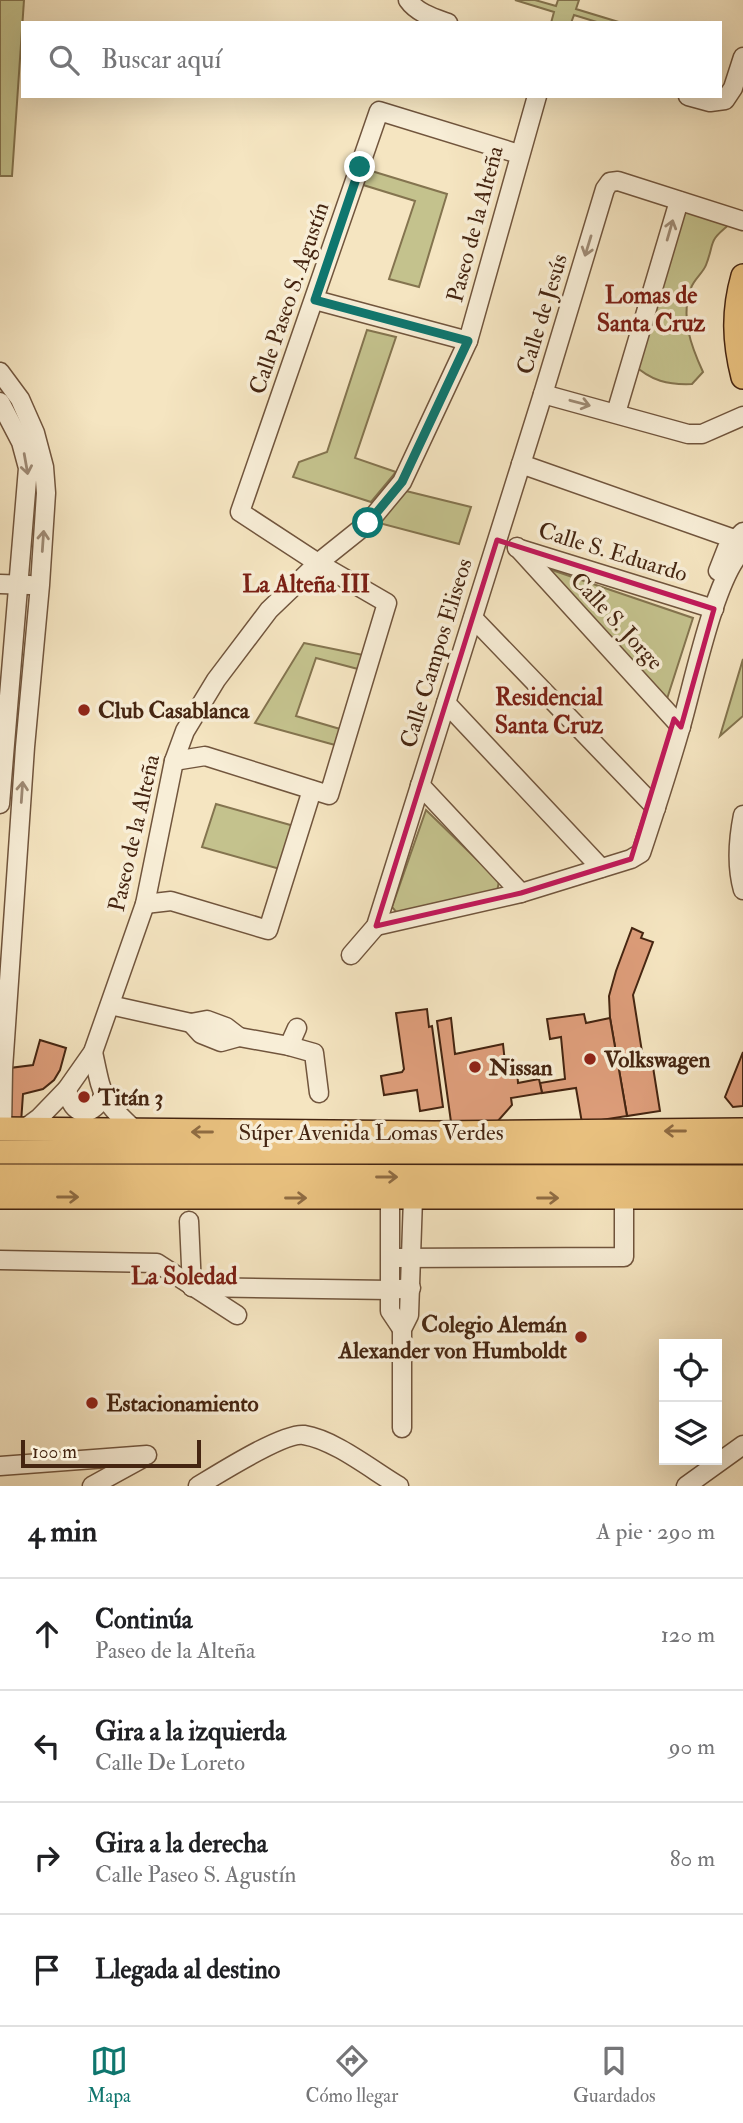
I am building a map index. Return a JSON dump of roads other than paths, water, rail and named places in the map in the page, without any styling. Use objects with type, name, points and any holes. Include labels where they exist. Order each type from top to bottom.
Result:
[{"type":"main road","points":[[743,276],[734,324],[737,355],[743,377]]},
{"type":"main road","name":"Súper Avenida Lomas Verdes","points":[[5,1126],[137,1132],[743,1130]]},
{"type":"main road","name":"Súper Avenida Lomas Verdes","points":[[5,1126],[463,1150],[743,1152]]},
{"type":"main road","points":[[434,1133],[463,1150]]},
{"type":"main road","name":"Súper Avenida Lomas Verdes","points":[[0,1176],[743,1177]]},
{"type":"main road","points":[[487,1198],[534,1177]]},
{"type":"main road","points":[[0,1197],[743,1197]]},
{"type":"street","points":[[408,0],[412,6],[428,16],[442,21]]},
{"type":"street","points":[[695,98],[710,102],[725,100],[733,88],[743,57]]},
{"type":"street","name":"Paseo de la Alteña","points":[[5,1126],[39,1118],[67,1089],[93,1052],[145,904],[174,761],[185,731],[216,680],[269,610],[318,564],[368,523],[402,482],[468,341],[536,98]]},
{"type":"street","name":"Calle Paseo S. Agustín","points":[[318,564],[240,512],[379,111],[519,154]]},
{"type":"street","name":"Calle de Jesús","points":[[743,221],[618,181],[610,182],[605,189],[543,394],[688,434],[702,434],[743,416]]},
{"type":"street","points":[[616,413],[679,201]]},
{"type":"street","points":[[315,300],[468,341]]},
{"type":"street","points":[[0,372],[20,399],[30,421],[44,467],[46,493],[27,718],[4,1069],[5,1126]]},
{"type":"street","name":"Calle Campos Eliseos","points":[[351,956],[376,926],[543,394]]},
{"type":"street","points":[[0,402],[21,442],[28,468],[19,584],[8,602],[0,804]]},
{"type":"street","points":[[376,926],[521,893],[631,859],[653,805],[710,608],[740,541],[521,464]]},
{"type":"street","name":"Calle S. Eduardo","points":[[497,540],[710,608]]},
{"type":"street","name":"Calle S. Jorge","points":[[517,547],[677,723]]},
{"type":"street","points":[[145,904],[171,901],[268,930],[387,603],[318,564]]},
{"type":"street","points":[[0,584],[40,585]]},
{"type":"street","points":[[8,602],[38,604]]},
{"type":"street","points":[[473,618],[653,805]]},
{"type":"street","points":[[446,703],[601,868]]},
{"type":"street","points":[[185,731],[205,756]]},
{"type":"street","points":[[174,761],[205,756],[320,792]]},
{"type":"street","points":[[420,785],[521,893]]},
{"type":"street","points":[[743,815],[738,841],[739,878],[743,890]]},
{"type":"street","points":[[152,878],[171,901]]},
{"type":"street","points":[[110,1005],[191,1023],[208,1020],[226,1027],[239,1037],[314,1053],[319,1093]]},
{"type":"street","points":[[289,1046],[297,1028]]},
{"type":"street","points":[[93,1052],[103,1097],[112,1110],[137,1132]]},
{"type":"street","points":[[67,1089],[69,1102],[78,1111],[85,1112],[97,1107],[103,1097]]},
{"type":"street","points":[[391,1258],[624,1257],[624,1197]]},
{"type":"street","points":[[401,1198],[391,1258],[390,1311],[402,1329]]},
{"type":"street","points":[[401,1198],[411,1259],[410,1315],[402,1329],[402,1428]]},
{"type":"street","points":[[189,1221],[192,1287]]},
{"type":"street","points":[[0,1260],[157,1263],[237,1315]]},
{"type":"street","points":[[192,1287],[411,1288]]},
{"type":"street","points":[[198,1486],[274,1443],[301,1434],[325,1441],[399,1486]]},
{"type":"street","points":[[685,1486],[743,1445]]},
{"type":"street","points":[[0,1466],[147,1455],[92,1486]]},
{"type":"place","name":"Club Casablanca","points":[[84,710]]},
{"type":"place","name":"Volkswagen","points":[[590,1059]]},
{"type":"place","name":"Nissan","points":[[475,1067]]},
{"type":"place","name":"Titán 3","points":[[84,1097]]},
{"type":"place","name":"Colegio Alemán Alexander von Humboldt","points":[[581,1337]]},
{"type":"place","name":"Estacionamiento","points":[[92,1403]]},
{"type":"district","name":"Lomas de Santa Cruz","points":[[651,309]]},
{"type":"district","name":"La Alteña III","points":[[306,584]]},
{"type":"district","name":"Residencial Santa Cruz","points":[[549,711]]},
{"type":"district","name":"La Soledad","points":[[184,1276]]}]
